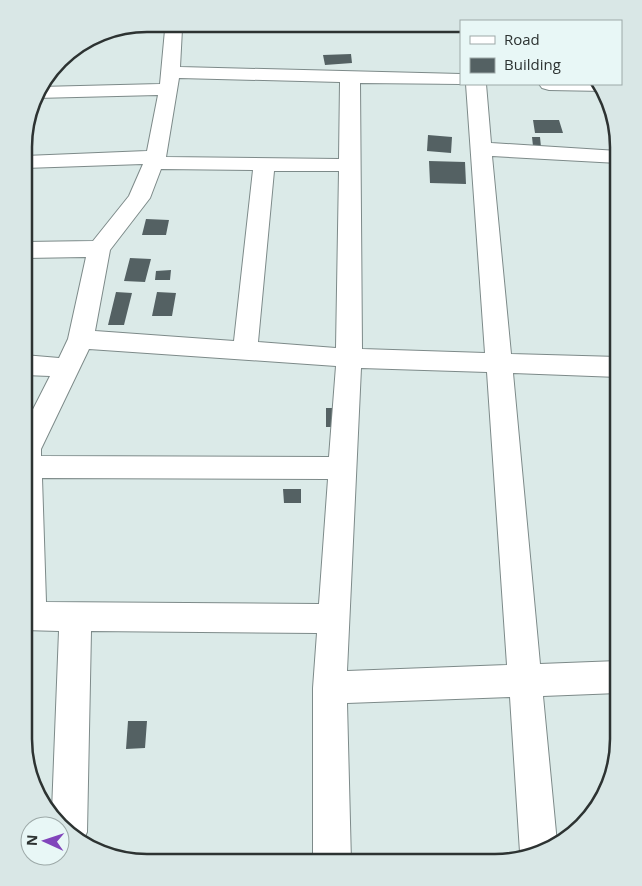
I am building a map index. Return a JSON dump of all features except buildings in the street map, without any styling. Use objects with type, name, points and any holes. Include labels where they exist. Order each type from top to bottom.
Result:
[{"type":"street","points":[[32,441],[81,339],[99,249],[140,198],[155,160],[170,80],[174,33]]},
{"type":"street","points":[[332,854],[330,688],[349,358],[350,76]]},
{"type":"street","points":[[47,91],[170,80],[350,76],[460,80]]},
{"type":"street","points":[[476,85],[539,844]]},
{"type":"street","points":[[575,85],[591,86]]},
{"type":"street","points":[[481,149],[610,157]]},
{"type":"street","points":[[32,162],[155,160],[349,165]]},
{"type":"street","points":[[245,351],[264,164]]},
{"type":"street","points":[[32,250],[99,249]]},
{"type":"street","points":[[81,339],[349,358],[610,367]]},
{"type":"street","points":[[32,366],[67,368]]},
{"type":"street","points":[[32,468],[342,468]]},
{"type":"street","points":[[32,616],[334,619]]},
{"type":"street","points":[[69,816],[75,616]]},
{"type":"street","points":[[330,688],[609,677]]}]
